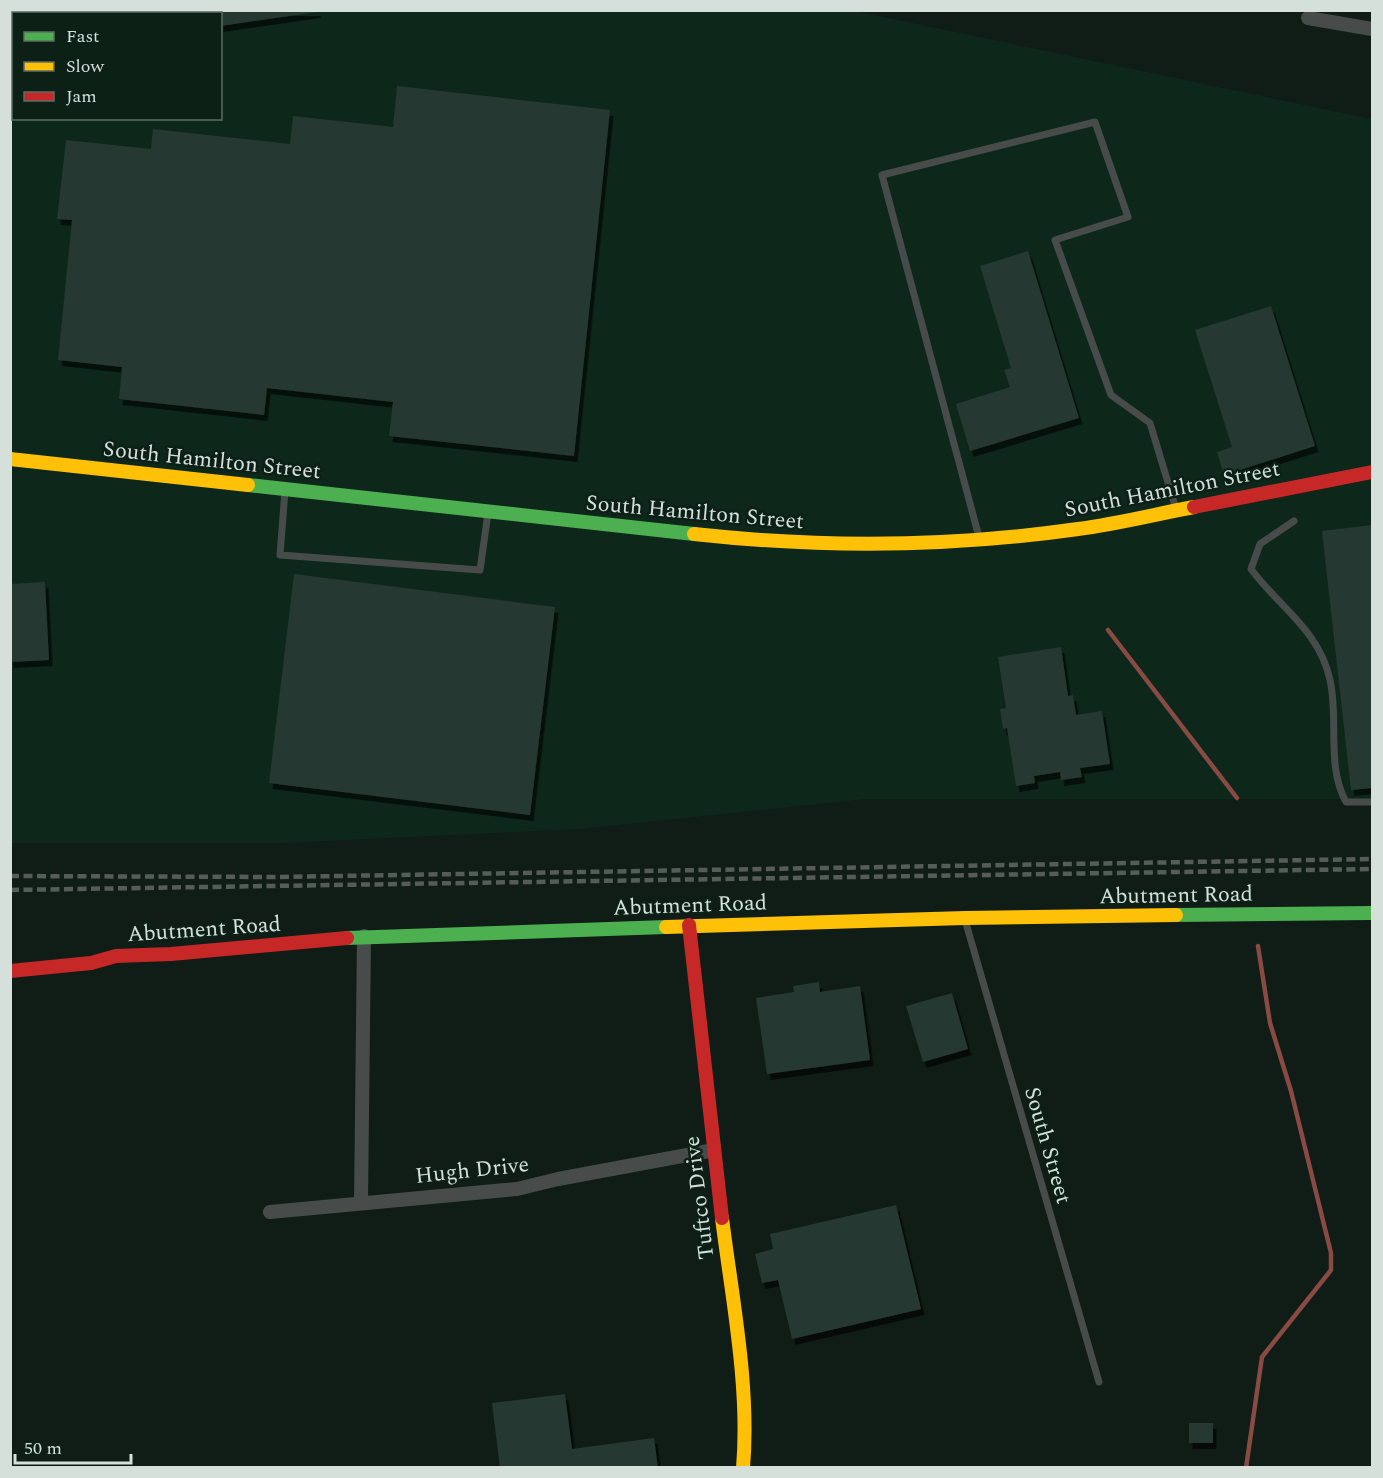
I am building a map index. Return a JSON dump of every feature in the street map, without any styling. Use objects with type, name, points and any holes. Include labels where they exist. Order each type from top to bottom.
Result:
[{"type":"street","points":[[1304,14],[1372,29]]},
{"type":"street","name":"South Hamilton Street","points":[[10,459],[782,542],[921,544],[1080,529],[1372,472]]},
{"type":"street","name":"Abutment Road","points":[[10,971],[91,963],[116,956],[171,954],[364,936],[965,918],[1372,913]]},
{"type":"street","name":"Tuftco Drive","points":[[689,925],[742,1390],[745,1444],[743,1467]]},
{"type":"street","points":[[361,1202],[364,936]]},
{"type":"street","name":"Hugh Drive","points":[[270,1212],[517,1189],[558,1179],[714,1150]]},
{"type":"lane","points":[[979,538],[882,175],[1095,122],[1128,217],[1055,240],[1111,395],[1150,423],[1176,509]]},
{"type":"lane","points":[[286,489],[280,555],[480,570],[488,511]]},
{"type":"lane","points":[[1294,521],[1260,544],[1251,569],[1268,591],[1310,631],[1330,679],[1335,757],[1342,794],[1346,802],[1372,802]]},
{"type":"lane","name":"South Street","points":[[965,918],[1099,1382]]},
{"type":"shaded area","points":[[11,11],[855,11],[1372,119],[1372,799],[866,799],[580,829],[284,843],[11,843]]},
{"type":"building","points":[[10,10],[317,10],[317,12],[222,26],[222,12],[12,12],[12,57],[10,57]]},
{"type":"building","points":[[397,86],[610,110],[574,456],[389,436],[393,402],[267,388],[264,415],[119,399],[122,367],[58,360],[72,220],[57,219],[66,140],[151,149],[153,129],[290,144],[293,116],[393,127]]},
{"type":"building","points":[[1028,251],[1079,418],[970,451],[956,404],[1010,387],[1004,370],[1011,368],[980,266]]},
{"type":"building","points":[[1271,306],[1315,446],[1224,475],[1217,452],[1232,447],[1195,330]]},
{"type":"building","points":[[1372,525],[1372,788],[1351,790],[1322,531]]},
{"type":"building","points":[[294,574],[555,607],[530,815],[269,783]]},
{"type":"building","points":[[45,582],[49,660],[10,662],[10,584]]},
{"type":"building","points":[[1061,647],[1068,696],[1073,695],[1076,715],[1102,711],[1110,764],[1080,768],[1082,777],[1061,780],[1060,772],[1034,776],[1035,783],[1016,786],[1007,728],[1003,729],[1000,709],[1006,708],[998,657]]},
{"type":"building","points":[[819,982],[820,992],[860,986],[870,1060],[767,1074],[756,998],[794,992],[793,986]]},
{"type":"building","points":[[952,993],[968,1049],[923,1062],[906,1006]]},
{"type":"building","points":[[896,1205],[921,1309],[792,1339],[778,1280],[762,1283],[755,1254],[773,1249],[770,1234]]},
{"type":"building","points":[[565,1394],[572,1449],[654,1438],[658,1468],[500,1468],[492,1403]]},
{"type":"building","points":[[1189,1423],[1213,1423],[1213,1443],[1189,1443]]},
{"type":"waterway","points":[[1108,630],[1237,798]]},
{"type":"waterway","points":[[1246,1468],[1262,1357],[1331,1270],[1331,1253],[1291,1091],[1270,1023],[1258,946]]},
{"type":"railway","points":[[10,876],[277,877],[1372,859]]},
{"type":"railway","points":[[10,890],[1372,869]]},
{"type":"traffic: fast","points":[[248,485],[694,534]]},
{"type":"traffic: fast","points":[[1176,915],[1372,913]]},
{"type":"traffic: fast","points":[[347,938],[666,927]]},
{"type":"traffic: slow","points":[[10,459],[248,485]]},
{"type":"traffic: slow","points":[[694,534],[790,542],[886,544],[934,542],[1078,529],[1194,507]]},
{"type":"traffic: slow","points":[[666,927],[965,918],[1176,915]]},
{"type":"traffic: slow","points":[[722,1218],[742,1374],[745,1437],[743,1468]]},
{"type":"traffic: jam","points":[[1194,507],[1372,472]]},
{"type":"traffic: jam","points":[[689,925],[722,1218]]},
{"type":"traffic: jam","points":[[10,971],[91,963],[116,956],[171,954],[347,938]]}]
